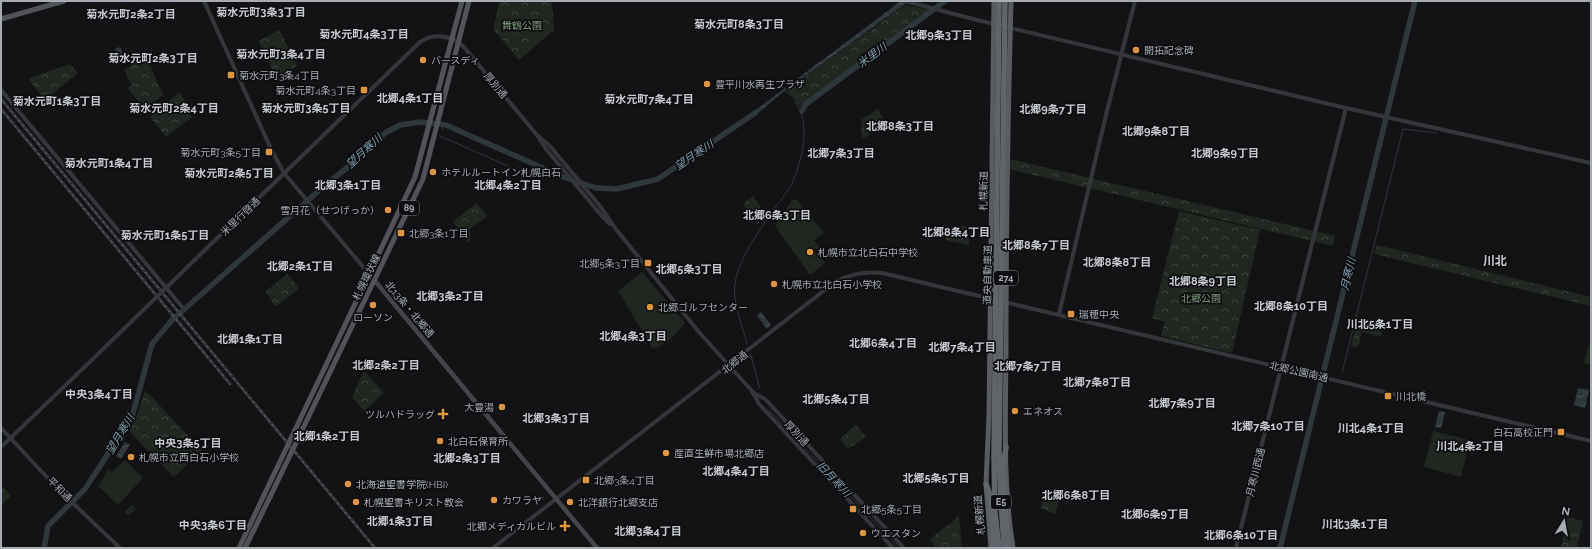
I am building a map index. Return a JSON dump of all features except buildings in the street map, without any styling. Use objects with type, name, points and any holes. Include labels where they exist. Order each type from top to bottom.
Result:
[{"type":"highway","name":"札幌新道","points":[[991,548],[986,484],[989,415],[994,1]]},
{"type":"highway","name":"道央自動車道","points":[[999,1],[994,468],[995,512],[999,548]]},
{"type":"highway","name":"道央自動車道","points":[[1005,1],[999,455],[1000,502],[1005,548]]},
{"type":"highway","name":"274","points":[[1011,1],[1006,302],[1006,447],[1013,548]]},
{"type":"highway","points":[[1006,447],[1003,468],[1008,548]]},
{"type":"highway","points":[[986,484],[989,492],[994,548]]},
{"type":"main road","points":[[1,19],[64,1]]},
{"type":"main road","name":"札幌環状線","points":[[238,548],[370,275],[415,177],[462,1]]},
{"type":"main road","name":"札幌環状線","points":[[245,548],[419,187],[469,1]]},
{"type":"main road","name":"北13条・北郷通","points":[[370,275],[597,548]]},
{"type":"street","name":"北13条・北郷通","points":[[204,1],[271,149],[284,173],[370,275]]},
{"type":"street","points":[[905,1],[1121,55],[1375,115],[1591,163]]},
{"type":"street","points":[[1059,314],[1135,1]]},
{"type":"street","name":"米里行啓通","points":[[1,447],[420,42],[435,36],[452,38]]},
{"type":"street","name":"厚別通","points":[[452,38],[459,42],[547,147],[601,215],[615,228],[728,366],[752,391],[765,399],[904,548]]},
{"type":"street","points":[[1,90],[183,308]]},
{"type":"street","name":"月寒川西通","points":[[1236,548],[1346,108]]},
{"type":"street","name":"北郷通","points":[[493,548],[836,282],[854,274],[870,271],[1006,302]]},
{"type":"street","name":"北郷公園南通","points":[[1006,302],[1591,441]]},
{"type":"street","name":"厚別通","points":[[752,391],[757,401],[784,432],[893,548]]},
{"type":"street","name":"平和通","points":[[1,428],[72,502],[120,548]]},
{"type":"green space","name":"舞鶴公園","points":[[500,1],[552,1],[554,30],[519,60],[493,29]]},
{"type":"green space","points":[[905,5],[930,10],[800,107],[787,90]]},
{"type":"green space","points":[[280,30],[297,66],[276,77],[258,41]]},
{"type":"green space","points":[[146,56],[163,95],[145,109],[127,88],[132,85],[124,70],[131,66],[130,63]]},
{"type":"green space","points":[[70,64],[78,73],[45,100],[29,80],[29,78]]},
{"type":"green space","points":[[180,92],[192,117],[166,137],[150,117]]},
{"type":"green space","points":[[878,109],[885,123],[864,138],[862,137],[861,120]]},
{"type":"green space","points":[[1010,159],[1335,236],[1333,246],[1009,169]]},
{"type":"green space","points":[[753,196],[765,213],[757,224],[743,204]]},
{"type":"green space","points":[[792,200],[797,200],[824,233],[814,240],[820,249],[813,249],[825,263],[810,275],[775,226]]},
{"type":"green space","points":[[476,203],[486,214],[486,217],[470,229],[470,241],[468,242],[453,222]]},
{"type":"green space","name":"北郷公園","points":[[1179,211],[1260,230],[1232,353],[1161,336],[1165,322],[1152,318]]},
{"type":"green space","points":[[948,226],[968,226],[969,245],[945,240]]},
{"type":"green space","points":[[1377,245],[1591,297],[1591,306],[1374,254]]},
{"type":"green space","name":"北郷ゴルフセンター","points":[[642,272],[685,323],[671,339],[663,345],[653,349],[618,291]]},
{"type":"green space","points":[[287,274],[298,286],[298,289],[277,306],[274,305],[266,291]]},
{"type":"green space","points":[[1357,322],[1383,329],[1381,337],[1362,332],[1358,348],[1351,346]]},
{"type":"green space","points":[[1591,336],[1591,365],[1584,363]]},
{"type":"green space","points":[[364,371],[384,393],[364,411],[352,397]]},
{"type":"green space","points":[[145,390],[202,450],[174,477],[129,431],[138,413]]},
{"type":"green space","points":[[856,425],[866,437],[848,449],[840,439]]},
{"type":"green space","points":[[1433,431],[1470,440],[1461,477],[1424,467]]},
{"type":"green space","points":[[125,460],[143,478],[118,505],[98,486],[108,470],[112,472]]},
{"type":"green space","points":[[2,486],[11,496],[1,505],[1,487]]},
{"type":"green space","points":[[1045,489],[1062,492],[1055,514],[1041,508]]},
{"type":"green space","points":[[132,505],[136,509],[128,516],[124,512]]},
{"type":"green space","points":[[959,516],[962,548],[936,548],[930,539]]},
{"type":"green space","points":[[1568,517],[1583,521],[1577,548],[1561,548]]},
{"type":"water","points":[[901,1],[909,1],[782,93],[752,118],[749,115]]},
{"type":"water","points":[[120,47],[127,62],[122,65],[115,49]]},
{"type":"water","points":[[761,312],[771,325],[767,329],[757,316]]},
{"type":"water","points":[[1578,388],[1589,390],[1585,408],[1574,405]]},
{"type":"water","points":[[1439,411],[1445,412],[1441,428],[1435,427]]},
{"type":"water","points":[[125,442],[130,445],[121,459],[116,456]]},
{"type":"waterway","name":"米里川","points":[[802,111],[806,104],[945,1]]},
{"type":"waterway","name":"月寒川","points":[[1280,548],[1415,1]]},
{"type":"waterway","name":"旧月寒川","points":[[786,91],[790,95]]},
{"type":"waterway","name":"旧月寒川","points":[[747,344],[736,303],[735,283],[739,269],[754,238],[792,184],[796,174],[802,153],[804,131],[800,111],[795,102]]},
{"type":"waterway","name":"望月寒川","points":[[44,548],[48,526],[85,489],[132,417],[152,344],[172,320],[323,187],[353,163],[385,133],[400,125],[420,122],[446,125],[563,177],[596,188],[617,189],[658,179],[755,113]]},
{"type":"waterway","name":"望月寒川","points":[[442,130],[443,125]]},
{"type":"waterway","points":[[1342,373],[1403,129],[1437,133]]},
{"type":"waterway","points":[[440,136],[535,178]]},
{"type":"waterway","name":"旧月寒川","points":[[751,355],[760,389]]},
{"type":"waterway","name":"旧月寒川","points":[[769,410],[899,548]]},
{"type":"railway","points":[[1,99],[375,548]]},
{"type":"railway","points":[[1,109],[230,384]]},
{"type":"place","name":"開拓記念碑","points":[[1136,50]]},
{"type":"place","name":"バースディ","points":[[423,60]]},
{"type":"place","name":"菊水元町3条4丁目","points":[[231,75]]},
{"type":"place","name":"豊平川水再生プラザ","points":[[707,84]]},
{"type":"place","name":"菊水元町4条3丁目","points":[[364,90]]},
{"type":"place","name":"菊水元町3条5丁目","points":[[269,152]]},
{"type":"place","name":"ホテルルートイン札幌白石","points":[[433,172]]},
{"type":"place","name":"雪月花（せつげっか）","points":[[388,210]]},
{"type":"place","name":"北郷3条1丁目","points":[[401,233]]},
{"type":"place","name":"札幌市立北白石中学校","points":[[810,252]]},
{"type":"place","name":"北郷5条3丁目","points":[[648,263]]},
{"type":"place","name":"札幌市立北白石小学校","points":[[774,284]]},
{"type":"place","name":"ローソン","points":[[373,305]]},
{"type":"place","name":"北郷ゴルフセンター","points":[[650,307]]},
{"type":"place","name":"瑞穂中央","points":[[1071,314]]},
{"type":"place","name":"川北橋","points":[[1388,396]]},
{"type":"place","name":"大豊湯","points":[[502,407]]},
{"type":"place","name":"エネオス","points":[[1015,411]]},
{"type":"place","name":"ツルハドラッグ","points":[[443,414]]},
{"type":"place","name":"白石高校正門","points":[[1561,432]]},
{"type":"place","name":"北白石保育所","points":[[440,441]]},
{"type":"place","name":"産直生鮮市場北郷店","points":[[666,453]]},
{"type":"place","name":"札幌市立西白石小学校","points":[[131,457]]},
{"type":"place","name":"北郷3条4丁目","points":[[586,480]]},
{"type":"place","name":"北海道聖書学院(HBI)","points":[[348,484]]},
{"type":"place","name":"カワラヤ","points":[[494,500]]},
{"type":"place","name":"札幌聖書キリスト教会","points":[[356,502]]},
{"type":"place","name":"北洋銀行北郷支店","points":[[570,502]]},
{"type":"place","name":"北郷5条5丁目","points":[[853,509]]},
{"type":"place","name":"北郷メディカルビル","points":[[565,526]]},
{"type":"place","name":"ウエスタン","points":[[863,533]]},
{"type":"district","name":"菊水元町3条3丁目","points":[[261,12]]},
{"type":"district","name":"菊水元町2条2丁目","points":[[131,14]]},
{"type":"district","name":"菊水元町8条3丁目","points":[[739,24]]},
{"type":"district","name":"菊水元町4条3丁目","points":[[364,34]]},
{"type":"district","name":"北郷9条3丁目","points":[[939,35]]},
{"type":"district","name":"菊水元町3条4丁目","points":[[281,54]]},
{"type":"district","name":"菊水元町2条3丁目","points":[[153,58]]},
{"type":"district","name":"北郷4条1丁目","points":[[410,98]]},
{"type":"district","name":"菊水元町7条4丁目","points":[[649,99]]},
{"type":"district","name":"菊水元町1条3丁目","points":[[57,101]]},
{"type":"district","name":"菊水元町2条4丁目","points":[[174,108]]},
{"type":"district","name":"菊水元町3条5丁目","points":[[306,108]]},
{"type":"district","name":"北郷9条7丁目","points":[[1053,109]]},
{"type":"district","name":"北郷8条3丁目","points":[[900,126]]},
{"type":"district","name":"北郷9条8丁目","points":[[1156,131]]},
{"type":"district","name":"北郷7条3丁目","points":[[841,153]]},
{"type":"district","name":"北郷9条9丁目","points":[[1225,153]]},
{"type":"district","name":"菊水元町1条4丁目","points":[[109,163]]},
{"type":"district","name":"菊水元町2条5丁目","points":[[229,173]]},
{"type":"district","name":"北郷3条1丁目","points":[[348,185]]},
{"type":"district","name":"北郷4条2丁目","points":[[508,185]]},
{"type":"district","name":"北郷6条3丁目","points":[[777,215]]},
{"type":"district","name":"北郷8条4丁目","points":[[956,232]]},
{"type":"district","name":"菊水元町1条5丁目","points":[[165,235]]},
{"type":"district","name":"北郷8条7丁目","points":[[1036,245]]},
{"type":"district","name":"川北","points":[[1495,261]]},
{"type":"district","name":"北郷8条8丁目","points":[[1117,262]]},
{"type":"district","name":"北郷2条1丁目","points":[[300,266]]},
{"type":"district","name":"北郷5条3丁目","points":[[689,269]]},
{"type":"district","name":"北郷8条9丁目","points":[[1203,281]]},
{"type":"district","name":"北郷3条2丁目","points":[[450,296]]},
{"type":"district","name":"北郷8条10丁目","points":[[1291,306]]},
{"type":"district","name":"川北5条1丁目","points":[[1380,324]]},
{"type":"district","name":"北郷4条3丁目","points":[[633,336]]},
{"type":"district","name":"北郷1条1丁目","points":[[250,339]]},
{"type":"district","name":"北郷6条4丁目","points":[[883,343]]},
{"type":"district","name":"北郷7条4丁目","points":[[962,347]]},
{"type":"district","name":"北郷2条2丁目","points":[[386,365]]},
{"type":"district","name":"北郷7条7丁目","points":[[1028,366]]},
{"type":"district","name":"北郷7条8丁目","points":[[1097,382]]},
{"type":"district","name":"中央3条4丁目","points":[[99,394]]},
{"type":"district","name":"北郷5条4丁目","points":[[836,399]]},
{"type":"district","name":"北郷7条9丁目","points":[[1182,403]]},
{"type":"district","name":"北郷3条3丁目","points":[[556,418]]},
{"type":"district","name":"北郷7条10丁目","points":[[1268,426]]},
{"type":"district","name":"川北4条1丁目","points":[[1371,428]]},
{"type":"district","name":"北郷1条2丁目","points":[[327,436]]},
{"type":"district","name":"中央3条5丁目","points":[[188,443]]},
{"type":"district","name":"川北4条2丁目","points":[[1470,446]]},
{"type":"district","name":"北郷2条3丁目","points":[[467,458]]},
{"type":"district","name":"北郷4条4丁目","points":[[736,471]]},
{"type":"district","name":"北郷5条5丁目","points":[[936,478]]},
{"type":"district","name":"北郷6条8丁目","points":[[1076,495]]},
{"type":"district","name":"北郷6条9丁目","points":[[1155,514]]},
{"type":"district","name":"北郷1条3丁目","points":[[400,521]]},
{"type":"district","name":"川北3条1丁目","points":[[1355,524]]},
{"type":"district","name":"中央3条6丁目","points":[[213,525]]},
{"type":"district","name":"北郷3条4丁目","points":[[648,531]]},
{"type":"district","name":"北郷6条10丁目","points":[[1241,535]]}]
